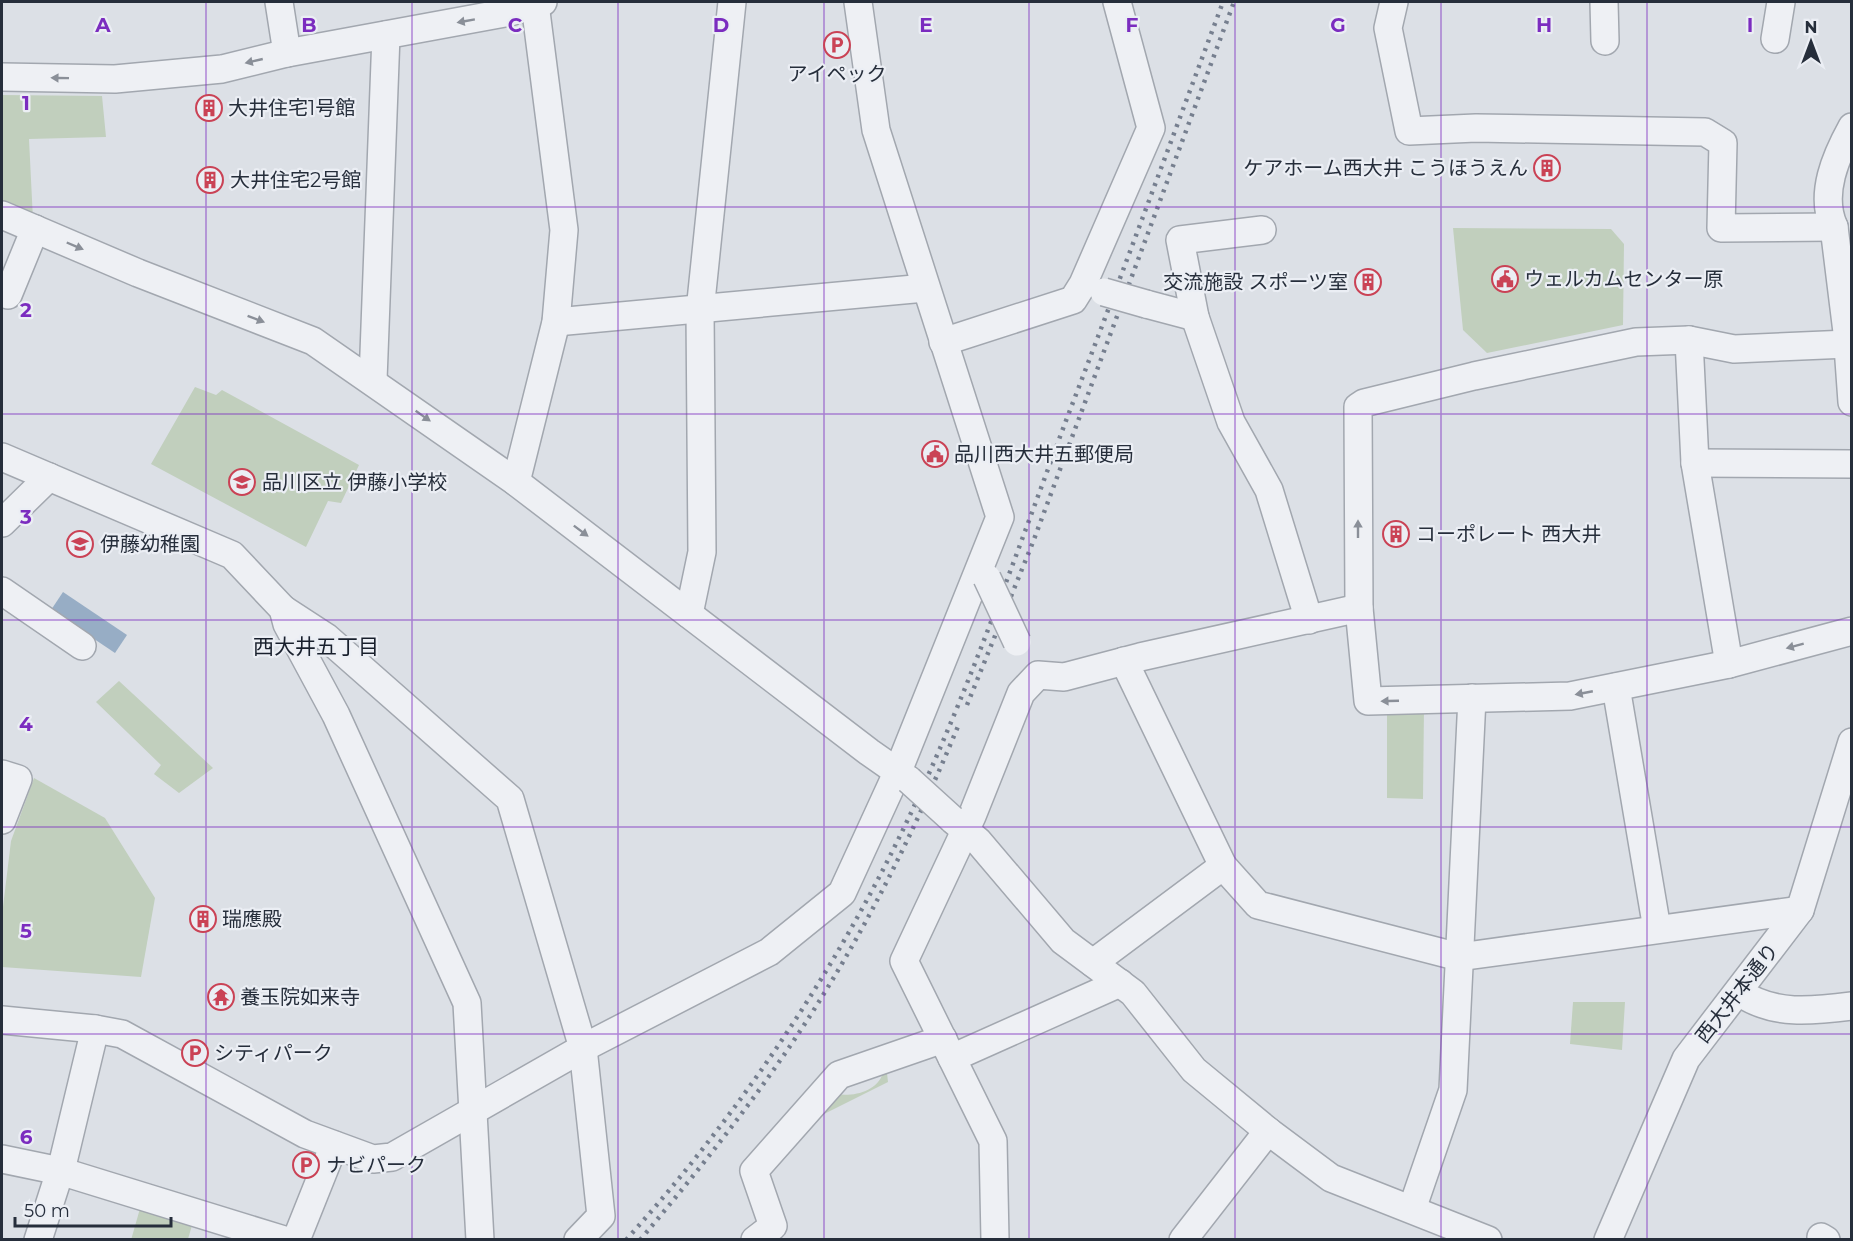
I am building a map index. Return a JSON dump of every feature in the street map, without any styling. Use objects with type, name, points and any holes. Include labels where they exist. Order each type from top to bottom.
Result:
[{"type":"street","points":[[279,2],[287,53]]},
{"type":"street","points":[[689,614],[702,552],[700,311],[732,2]]},
{"type":"street","points":[[2,1020],[123,1034],[305,1134],[373,1159],[392,1157],[583,1048],[769,952],[842,893],[904,776],[984,571],[1000,517],[876,130],[858,2]]},
{"type":"street","points":[[943,342],[1073,300],[1094,288],[1151,128],[1117,2]]},
{"type":"street","points":[[1394,2],[1388,28],[1409,132],[1476,128],[1705,132],[1723,143],[1721,228],[1834,226]]},
{"type":"street","points":[[1604,2],[1605,41]]},
{"type":"street","points":[[1775,39],[1780,2]]},
{"type":"street","points":[[2,77],[115,79],[222,69],[287,53],[386,35],[524,5],[564,230],[556,322],[516,482]]},
{"type":"street","points":[[373,380],[386,35]]},
{"type":"street","points":[[1851,127],[1832,164],[1829,214],[1834,226],[1848,344],[1851,402]]},
{"type":"street","points":[[2,215],[313,341],[373,380],[516,482],[869,752],[904,776],[978,841],[1063,941],[1133,993],[1194,1070],[1268,1131],[1331,1178],[1488,1239]]},
{"type":"street","points":[[8,295],[36,229]]},
{"type":"street","points":[[1262,230],[1180,240],[1195,317],[1231,422],[1269,490],[1309,620]]},
{"type":"street","points":[[556,322],[700,311],[925,288]]},
{"type":"street","points":[[1094,288],[1195,317]]},
{"type":"street","points":[[1848,344],[1734,349],[1689,340],[1636,342],[1474,376],[1364,403],[1358,407],[1359,608],[1368,701],[1570,696],[1730,664],[1851,631]]},
{"type":"street","points":[[1689,340],[1695,463],[1730,664]]},
{"type":"street","points":[[2,457],[232,555],[283,609],[326,637],[510,800],[583,1048],[601,1216],[578,1239]]},
{"type":"street","points":[[1695,463],[1851,464]]},
{"type":"street","points":[[2,523],[48,477]]},
{"type":"street","points":[[984,571],[1017,642],[1038,675]]},
{"type":"street","points":[[2,591],[82,646]]},
{"type":"street","points":[[1038,675],[1064,677],[1124,661],[1359,608]]},
{"type":"street","points":[[283,609],[287,624],[336,716],[464,996],[474,1110],[480,1239]]},
{"type":"street","points":[[1124,661],[1223,866],[1258,905],[1458,957],[1800,910]]},
{"type":"street","points":[[994,1239],[993,1141],[904,961],[959,825],[1021,693],[1038,675]]},
{"type":"street","points":[[1616,687],[1658,929]]},
{"type":"street","points":[[1412,1209],[1453,1090],[1472,699]]},
{"type":"street","name":"西大井本通り","points":[[1608,1239],[1686,1059],[1800,910],[1850,752]]},
{"type":"street","points":[[2,774],[18,779],[2,820]]},
{"type":"street","points":[[1093,963],[1223,866]]},
{"type":"street","points":[[754,1239],[773,1226],[754,1172],[839,1075],[948,1048],[1120,983]]},
{"type":"street","points":[[1739,992],[1769,1007],[1808,1012],[1851,1006]]},
{"type":"street","points":[[38,1239],[60,1172],[95,1029]]},
{"type":"street","points":[[1183,1239],[1268,1131]]},
{"type":"street","points":[[296,1239],[334,1145]]},
{"type":"street","points":[[2,1159],[60,1172],[284,1239]]},
{"type":"green space","points":[[2,95],[102,96],[106,137],[29,139],[33,220],[2,206]]},
{"type":"green space","points":[[1453,228],[1611,229],[1624,244],[1623,325],[1487,353],[1463,330]]},
{"type":"green space","points":[[195,387],[216,395],[222,390],[359,465],[341,503],[328,501],[306,547],[151,464]]},
{"type":"green space","points":[[119,681],[213,768],[179,793],[154,774],[161,765],[96,702]]},
{"type":"green space","points":[[1387,708],[1424,708],[1423,799],[1387,798]]},
{"type":"green space","points":[[34,778],[105,818],[155,898],[141,977],[2,967],[2,915],[11,841]]},
{"type":"green space","points":[[1573,1002],[1625,1002],[1622,1050],[1570,1044]]},
{"type":"green space","points":[[883,1073],[887,1073],[888,1082],[822,1115],[821,1112],[835,1094],[849,1095],[864,1092],[876,1085]]},
{"type":"green space","points":[[141,1205],[193,1222],[188,1239],[131,1240]]},
{"type":"water","points":[[63,592],[127,635],[115,653],[51,610]]},
{"type":"railway","points":[[626,1240],[711,1139],[788,1031],[857,918],[917,800],[958,706],[995,610],[1223,2]]},
{"type":"railway","points":[[967,705],[1033,542],[1234,2]]},
{"type":"railway","points":[[640,1240],[734,1123],[779,1063],[820,1000],[895,865],[959,724]]},
{"type":"place","name":"アイペック","points":[[837,45]]},
{"type":"place","name":"大井住宅1号館","points":[[209,108]]},
{"type":"place","name":"ケアホーム西大井 こうほうえん","points":[[1547,168]]},
{"type":"place","name":"大井住宅2号館","points":[[210,180]]},
{"type":"place","name":"ウェルカムセンター原","points":[[1505,279]]},
{"type":"place","name":"交流施設 スポーツ室","points":[[1368,282]]},
{"type":"place","name":"品川西大井五郵便局","points":[[935,454]]},
{"type":"place","name":"品川区立 伊藤小学校","points":[[242,482]]},
{"type":"place","name":"コーポレート 西大井","points":[[1396,534]]},
{"type":"place","name":"伊藤幼稚園","points":[[80,544]]},
{"type":"place","name":"瑞應殿","points":[[203,919]]},
{"type":"place","name":"養玉院如来寺","points":[[221,997]]},
{"type":"place","name":"シティパーク","points":[[195,1053]]},
{"type":"place","name":"ナビパーク","points":[[306,1165]]},
{"type":"district","name":"西大井五丁目","points":[[316,647]]}]
